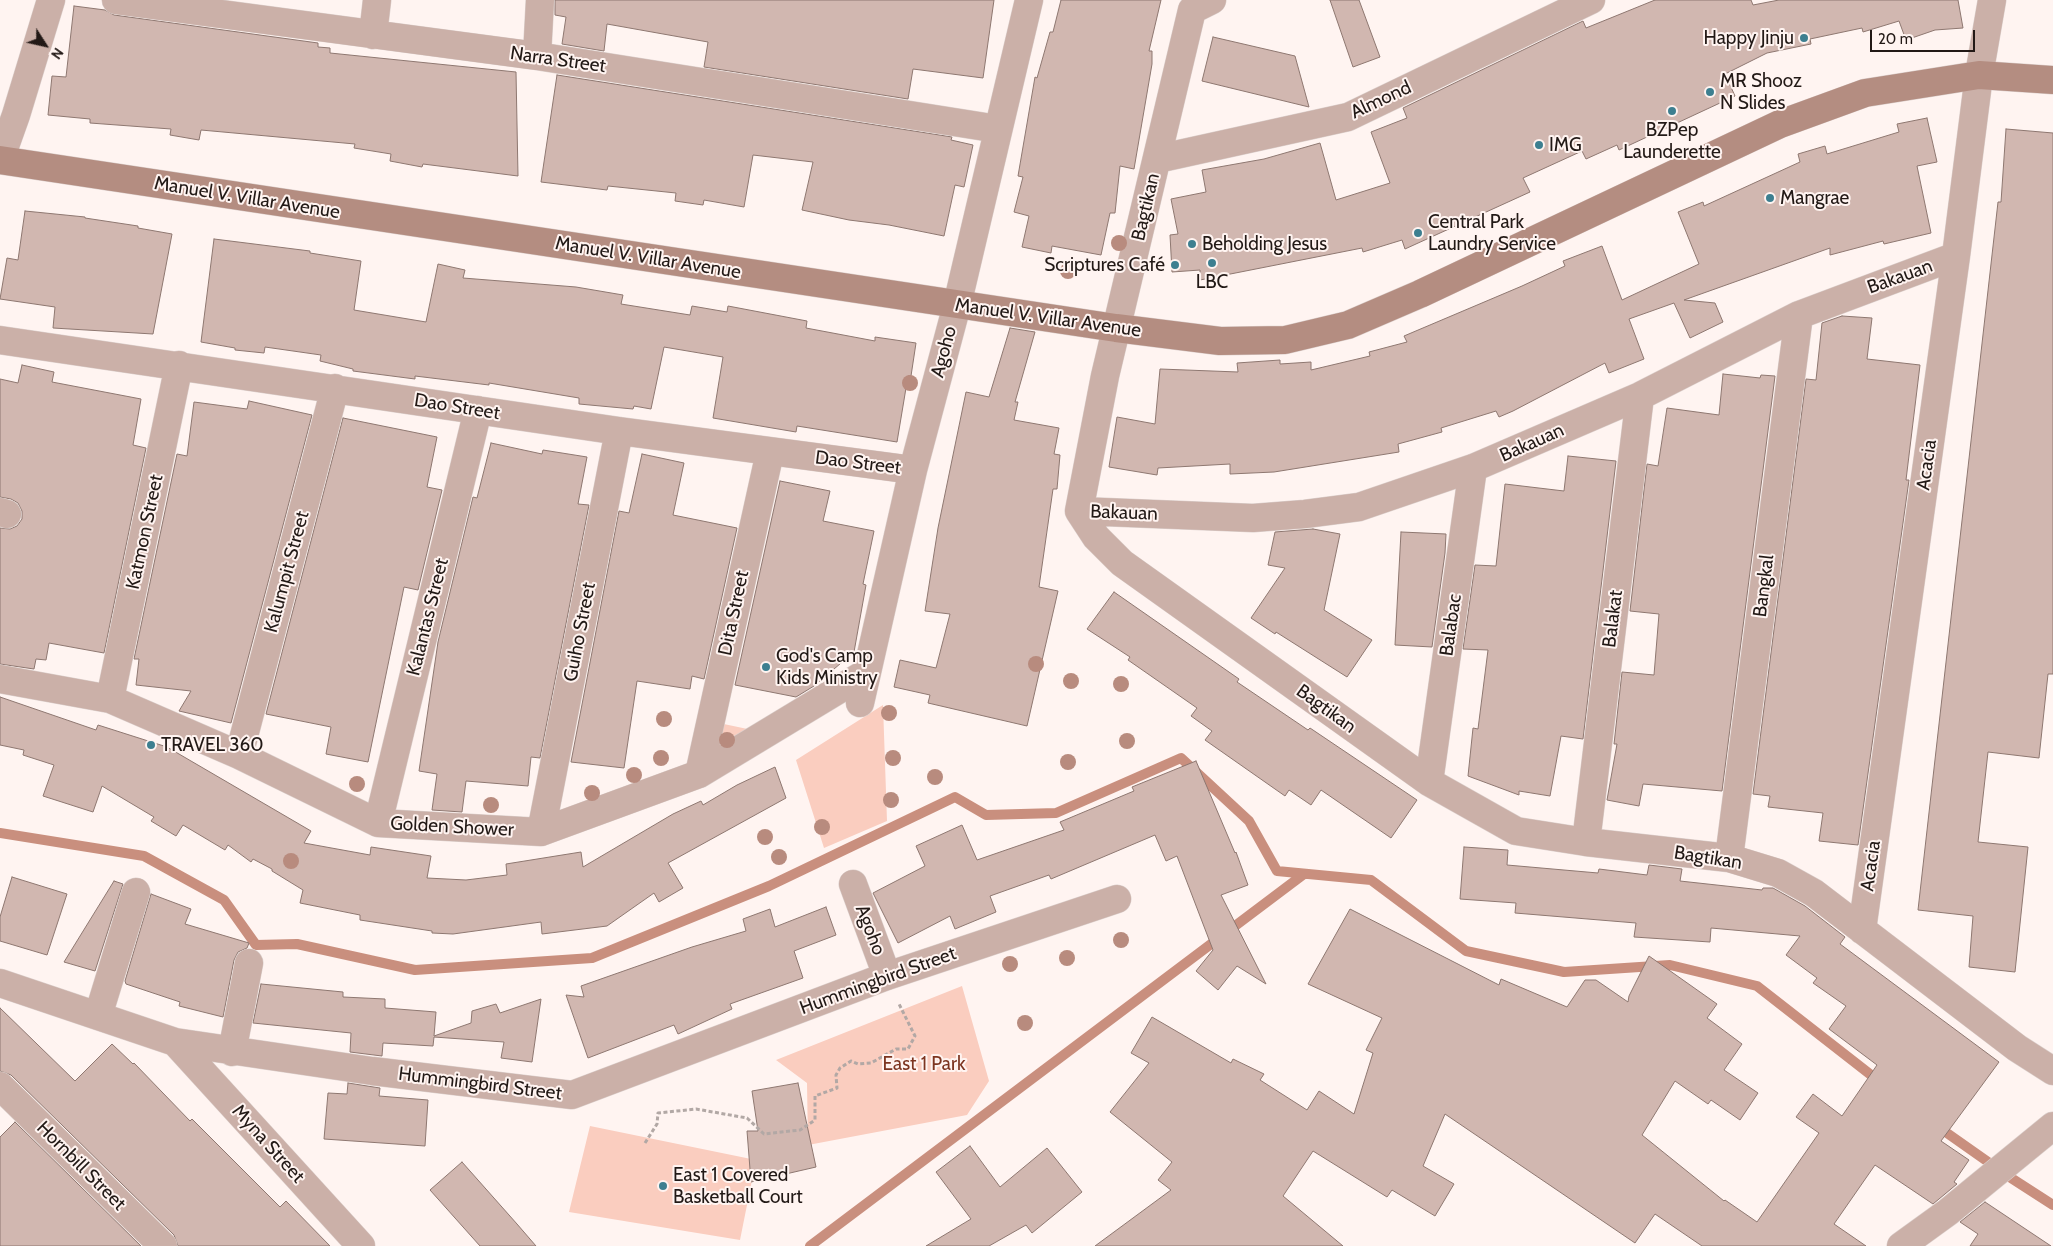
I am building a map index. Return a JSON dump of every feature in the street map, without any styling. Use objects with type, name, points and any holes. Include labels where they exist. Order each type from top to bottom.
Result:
[{"type":"street","points":[[0,160],[16,116],[51,0]]},
{"type":"street","name":"Narra Street","points":[[116,0],[226,8],[373,35],[537,56],[998,129]]},
{"type":"street","points":[[373,35],[377,0]]},
{"type":"street","points":[[537,56],[540,0]]},
{"type":"street","name":"Agoho","points":[[860,703],[914,470],[957,304],[1029,0]]},
{"type":"street","name":"Almond","points":[[1157,159],[1348,117],[1592,0]]},
{"type":"street","name":"Acacia","points":[[1862,930],[1956,256],[1979,75],[1992,0]]},
{"type":"street","name":"Bagtikan","points":[[1194,3],[1104,376],[1080,511],[1096,537],[1122,563],[1429,782],[1516,831],[1586,842],[1729,858],[1778,873],[1814,894],[2017,1048],[2053,1071]]},
{"type":"street","name":"Manuel V. Villar Avenue","points":[[0,160],[1116,328],[1220,342],[1285,340],[1348,325],[1420,294],[1780,124],[1865,93],[1979,75],[2053,80]]},
{"type":"street","name":"Bakauan","points":[[1080,511],[1253,518],[1359,507],[1474,468],[1640,396],[1799,315],[1956,256]]},
{"type":"street","name":"Bangkal","points":[[1729,858],[1799,315]]},
{"type":"street","name":"Dao Street","points":[[0,340],[619,431],[914,470]]},
{"type":"street","name":"Katmon Street","points":[[110,699],[179,365]]},
{"type":"street","name":"Kalumpit Street","points":[[239,756],[335,388]]},
{"type":"street","name":"Balakat","points":[[1586,842],[1640,396]]},
{"type":"street","name":"Kalantas Street","points":[[378,824],[478,410]]},
{"type":"street","name":"Guiho Street","points":[[541,832],[619,431]]},
{"type":"street","name":"Dita Street","points":[[699,774],[770,452]]},
{"type":"street","name":"Balabac","points":[[1429,782],[1474,468]]},
{"type":"street","name":"Golden Shower","points":[[0,679],[110,699],[239,756],[378,824],[541,832],[699,774],[866,673]]},
{"type":"street","name":"Agoho","points":[[853,884],[887,976]]},
{"type":"street","points":[[98,1016],[136,892]]},
{"type":"street","name":"Hummingbird Street","points":[[0,983],[176,1042],[232,1052],[372,1071],[572,1095],[887,976],[1117,899]]},
{"type":"street","points":[[232,1052],[249,963]]},
{"type":"street","name":"Myna Street","points":[[176,1042],[361,1246]]},
{"type":"street","name":"Hornbill Street","points":[[0,1086],[163,1246]]},
{"type":"street","points":[[1901,1246],[1948,1212],[2053,1126]]},
{"type":"path","points":[[645,1143],[657,1124],[658,1113],[696,1109],[747,1118],[764,1134],[800,1130],[814,1120],[815,1096],[837,1088],[836,1075],[840,1068],[851,1061],[858,1064],[871,1063],[896,1050],[908,1049],[915,1036],[903,1014],[887,976]]},
{"type":"green space","points":[[883,705],[887,821],[824,848],[796,760]]},
{"type":"green space","points":[[719,723],[757,731],[709,759]]},
{"type":"green space","name":"East 1 Park","points":[[962,986],[989,1081],[967,1115],[808,1145],[807,1083],[776,1060]]},
{"type":"green space","name":"East 1 Covered Basketball Court","points":[[590,1126],[756,1160],[740,1240],[569,1212]]},
{"type":"building","points":[[555,0],[994,0],[983,78],[913,69],[908,99],[704,67],[708,42],[607,24],[604,51],[562,44],[566,17],[555,15]]},
{"type":"building","points":[[1061,0],[1161,0],[1149,51],[1152,51],[1152,64],[1134,169],[1120,166],[1115,213],[1110,213],[1101,255],[1052,246],[1051,253],[1022,247],[1029,216],[1014,212],[1023,177],[1018,176],[1035,77],[1037,78],[1050,32],[1053,32]]},
{"type":"building","points":[[1330,0],[1359,0],[1380,57],[1353,67]]},
{"type":"building","points":[[1655,0],[1751,0],[1753,5],[1779,0],[1958,0],[1963,28],[1935,30],[1906,40],[1899,21],[1863,32],[1862,28],[1810,39],[1811,44],[1767,53],[1725,74],[1735,96],[1619,150],[1617,145],[1586,159],[1582,151],[1523,178],[1530,192],[1405,249],[1402,240],[1363,252],[1362,248],[1200,280],[1200,270],[1172,272],[1170,235],[1178,234],[1171,199],[1206,192],[1202,170],[1264,159],[1320,143],[1336,200],[1390,183],[1371,132],[1407,118],[1403,108],[1583,21],[1586,28]]},
{"type":"building","points":[[74,6],[105,10],[114,15],[318,43],[318,47],[330,48],[330,53],[516,72],[518,176],[423,164],[422,167],[390,161],[391,154],[354,148],[355,144],[201,130],[199,140],[170,135],[171,129],[90,123],[90,119],[48,115],[52,76],[66,77]]},
{"type":"building","points":[[1213,37],[1295,56],[1309,107],[1202,81]]},
{"type":"building","points":[[557,75],[952,137],[951,140],[973,145],[964,187],[955,185],[944,236],[802,210],[813,162],[753,155],[744,207],[704,200],[703,205],[675,201],[676,193],[608,186],[607,190],[541,182]]},
{"type":"building","points":[[1927,118],[1937,162],[1917,166],[1931,233],[1884,244],[1883,241],[1830,255],[1830,248],[1684,300],[1715,303],[1723,322],[1690,338],[1674,303],[1629,319],[1644,359],[1609,373],[1605,363],[1499,417],[1496,411],[1441,428],[1442,432],[1398,444],[1399,452],[1274,472],[1230,474],[1230,464],[1158,468],[1157,475],[1109,467],[1117,417],[1155,424],[1160,369],[1238,372],[1237,363],[1280,360],[1280,364],[1311,362],[1311,370],[1370,356],[1369,352],[1407,342],[1404,336],[1522,286],[1565,266],[1563,261],[1602,246],[1622,300],[1699,264],[1678,212],[1703,202],[1704,206],[1800,162],[1798,154],[1825,146],[1827,154],[1899,132],[1897,124]]},
{"type":"building","points":[[2006,129],[2053,133],[2053,674],[2048,674],[2039,758],[1988,752],[1978,842],[2028,847],[2015,972],[1969,967],[1973,916],[1918,910],[1998,202],[2001,202]]},
{"type":"building","points":[[25,211],[85,217],[172,234],[153,334],[53,328],[55,307],[0,299],[7,258],[18,260]]},
{"type":"building","points":[[214,239],[310,251],[310,253],[361,261],[354,310],[426,322],[438,264],[465,270],[463,278],[576,287],[623,295],[621,304],[690,315],[692,306],[727,312],[728,306],[807,321],[806,328],[875,341],[875,337],[916,343],[911,376],[908,376],[897,442],[797,426],[796,432],[713,418],[723,357],[664,347],[651,409],[634,406],[633,409],[579,404],[579,398],[489,383],[489,385],[415,376],[415,379],[353,371],[353,369],[320,361],[321,355],[265,347],[264,353],[235,350],[235,348],[201,342]]},
{"type":"building","points":[[1842,316],[1872,318],[1867,359],[1920,365],[1906,480],[1909,480],[1858,845],[1819,841],[1823,813],[1768,807],[1770,796],[1753,794],[1806,379],[1816,380],[1822,323]]},
{"type":"building","points":[[1010,328],[1035,332],[1015,402],[1018,402],[1014,420],[1059,428],[1054,454],[1060,455],[1057,489],[1053,489],[1039,587],[1058,591],[1027,726],[928,703],[930,695],[894,687],[900,660],[936,668],[950,614],[925,611],[938,528],[966,392],[989,397]]},
{"type":"building","points":[[22,365],[54,372],[52,382],[141,399],[133,445],[146,448],[104,653],[49,643],[46,660],[36,659],[34,669],[0,664],[0,528],[10,529],[17,526],[22,519],[22,511],[18,503],[11,499],[0,497],[0,379],[18,383]]},
{"type":"building","points":[[1723,374],[1760,378],[1761,375],[1775,376],[1722,791],[1643,784],[1639,806],[1607,800],[1617,744],[1614,744],[1622,672],[1654,675],[1659,614],[1630,611],[1647,464],[1658,466],[1667,408],[1719,415]]},
{"type":"building","points":[[249,401],[312,415],[231,723],[179,711],[191,691],[136,685],[139,659],[134,659],[177,454],[187,456],[194,402],[247,409]]},
{"type":"building","points":[[343,418],[437,437],[427,487],[442,490],[418,590],[404,587],[368,762],[326,754],[331,727],[266,714]]},
{"type":"building","points":[[491,443],[542,454],[543,450],[587,457],[578,504],[589,505],[540,758],[531,757],[528,786],[466,781],[462,812],[432,810],[437,774],[419,771],[438,642],[473,497],[477,498]]},
{"type":"building","points":[[642,454],[684,463],[673,515],[737,528],[704,679],[692,676],[690,689],[637,681],[624,768],[571,762],[619,511],[629,513]]},
{"type":"building","points":[[1568,456],[1616,461],[1583,739],[1561,736],[1550,796],[1519,791],[1519,795],[1468,776],[1473,728],[1478,729],[1488,650],[1463,649],[1475,565],[1496,566],[1505,484],[1564,491]]},
{"type":"building","points":[[780,481],[830,491],[823,521],[874,531],[863,584],[866,585],[854,652],[814,686],[796,697],[735,685]]},
{"type":"building","points":[[1313,529],[1340,534],[1324,610],[1372,640],[1347,677],[1251,618],[1285,568],[1268,565],[1275,532]]},
{"type":"building","points":[[1401,532],[1446,534],[1432,647],[1395,645]]},
{"type":"building","points":[[1114,592],[1239,679],[1237,682],[1308,730],[1310,728],[1417,800],[1391,838],[1321,790],[1311,805],[1289,790],[1285,796],[1205,740],[1212,731],[1191,716],[1197,708],[1128,660],[1130,657],[1087,629]]},
{"type":"building","points":[[0,697],[96,730],[98,725],[167,747],[311,831],[304,843],[370,855],[371,847],[431,856],[427,878],[466,880],[507,875],[506,864],[581,852],[583,867],[673,814],[701,801],[703,805],[737,785],[775,767],[786,798],[668,863],[683,888],[659,902],[654,893],[607,926],[542,934],[541,922],[453,934],[432,933],[432,931],[360,920],[360,915],[300,903],[303,890],[272,871],[272,869],[253,859],[251,862],[228,845],[225,850],[183,825],[176,836],[151,821],[154,817],[102,786],[93,812],[43,796],[54,765],[23,755],[24,750],[0,745]]},
{"type":"building","points":[[1196,761],[1236,852],[1248,885],[1221,895],[1266,984],[1237,966],[1218,990],[1196,971],[1213,950],[1177,856],[1166,861],[1155,835],[1051,879],[1049,875],[990,896],[996,912],[955,929],[950,916],[898,943],[873,893],[925,866],[916,846],[962,825],[977,860],[1064,830],[1060,822],[1134,791],[1132,787]]},
{"type":"building","points":[[1464,847],[1508,850],[1507,865],[1598,873],[1599,869],[1647,875],[1649,865],[1682,869],[1680,881],[1762,890],[1763,888],[1773,888],[1805,906],[1845,937],[1840,944],[1999,1062],[1941,1141],[1969,1160],[1954,1182],[1957,1184],[1933,1204],[1875,1165],[1834,1224],[1866,1246],[1702,1246],[1655,1214],[1635,1243],[1445,1114],[1423,1166],[1454,1184],[1435,1216],[1392,1190],[1387,1197],[1313,1151],[1283,1196],[1343,1246],[1095,1246],[1171,1190],[1158,1180],[1172,1162],[1110,1112],[1149,1063],[1131,1053],[1152,1017],[1231,1063],[1233,1059],[1264,1074],[1260,1080],[1307,1110],[1319,1091],[1354,1114],[1373,1053],[1366,1050],[1382,1018],[1308,984],[1350,909],[1499,985],[1501,979],[1567,1007],[1585,980],[1596,980],[1628,1002],[1629,996],[1649,956],[1717,1004],[1707,1018],[1742,1044],[1724,1070],[1758,1093],[1740,1120],[1711,1100],[1708,1104],[1675,1081],[1642,1135],[1724,1201],[1757,1222],[1819,1133],[1796,1117],[1813,1094],[1842,1116],[1877,1065],[1829,1029],[1846,1006],[1813,983],[1817,978],[1786,955],[1800,936],[1711,928],[1710,942],[1634,937],[1636,923],[1515,913],[1516,903],[1460,899]]},
{"type":"building","points":[[12,877],[67,894],[47,955],[0,941],[0,917]]},
{"type":"building","points":[[114,881],[123,884],[95,971],[64,962]]},
{"type":"building","points":[[151,894],[191,909],[185,924],[249,943],[247,948],[238,952],[234,960],[223,1017],[179,1006],[180,1002],[126,984],[125,981]]},
{"type":"building","points":[[826,907],[836,935],[794,951],[803,978],[730,1004],[732,1009],[678,1034],[674,1025],[588,1058],[566,995],[584,997],[581,986],[692,947],[746,931],[743,919],[770,909],[775,927]]},
{"type":"building","points":[[261,984],[343,992],[343,997],[385,999],[385,1008],[436,1012],[434,1036],[471,1023],[472,1011],[496,1004],[500,1013],[541,999],[532,1062],[501,1058],[504,1042],[434,1037],[433,1046],[383,1043],[382,1056],[350,1052],[351,1033],[253,1023]]},
{"type":"building","points":[[0,1008],[75,1081],[112,1044],[134,1063],[190,1121],[192,1119],[280,1207],[286,1201],[330,1246],[178,1246],[174,1235],[11,1075],[0,1071]]},
{"type":"building","points":[[348,1083],[380,1088],[379,1096],[428,1100],[425,1146],[324,1139],[328,1093],[347,1094]]},
{"type":"building","points":[[798,1083],[816,1167],[751,1182],[747,1131],[758,1131],[752,1091]]},
{"type":"building","points":[[15,1122],[141,1246],[0,1246],[0,1137]]},
{"type":"building","points":[[970,1146],[1000,1187],[1047,1148],[1082,1192],[1032,1233],[1026,1225],[989,1246],[926,1246],[971,1219],[936,1172]]},
{"type":"building","points":[[462,1162],[536,1246],[480,1246],[430,1190]]},
{"type":"building","points":[[1985,1202],[2051,1246],[1970,1246],[1978,1234],[1960,1222]]},
{"type":"waterway","points":[[0,833],[144,856],[224,900],[256,945],[297,944],[415,970],[592,958],[769,886],[955,797],[986,815],[1056,813],[1181,758],[1249,821],[1277,871],[1371,880],[1466,951],[1564,972],[1670,965],[1757,986],[1880,1082]]},
{"type":"waterway","points":[[810,1246],[1304,874]]},
{"type":"waterway","points":[[1937,1126],[1991,1164]]},
{"type":"waterway","points":[[2008,1176],[2053,1205]]},
{"type":"place","name":"Happy Jinju","points":[[1804,38]]},
{"type":"place","name":"MR Shooz N Slides","points":[[1710,92]]},
{"type":"place","name":"BZPep Launderette","points":[[1672,111]]},
{"type":"place","name":"IMG","points":[[1539,145]]},
{"type":"place","name":"Mangrae","points":[[1770,198]]},
{"type":"place","name":"Central Park Laundry Service","points":[[1418,233]]},
{"type":"place","name":"Beholding Jesus","points":[[1192,244]]},
{"type":"place","name":"LBC","points":[[1212,263]]},
{"type":"place","name":"Scriptures Café","points":[[1175,265]]},
{"type":"place","name":"God's Camp Kids Ministry","points":[[766,667]]},
{"type":"place","name":"TRAVEL 360","points":[[151,745]]},
{"type":"place","name":"East 1 Covered Basketball Court","points":[[663,1186]]}]
